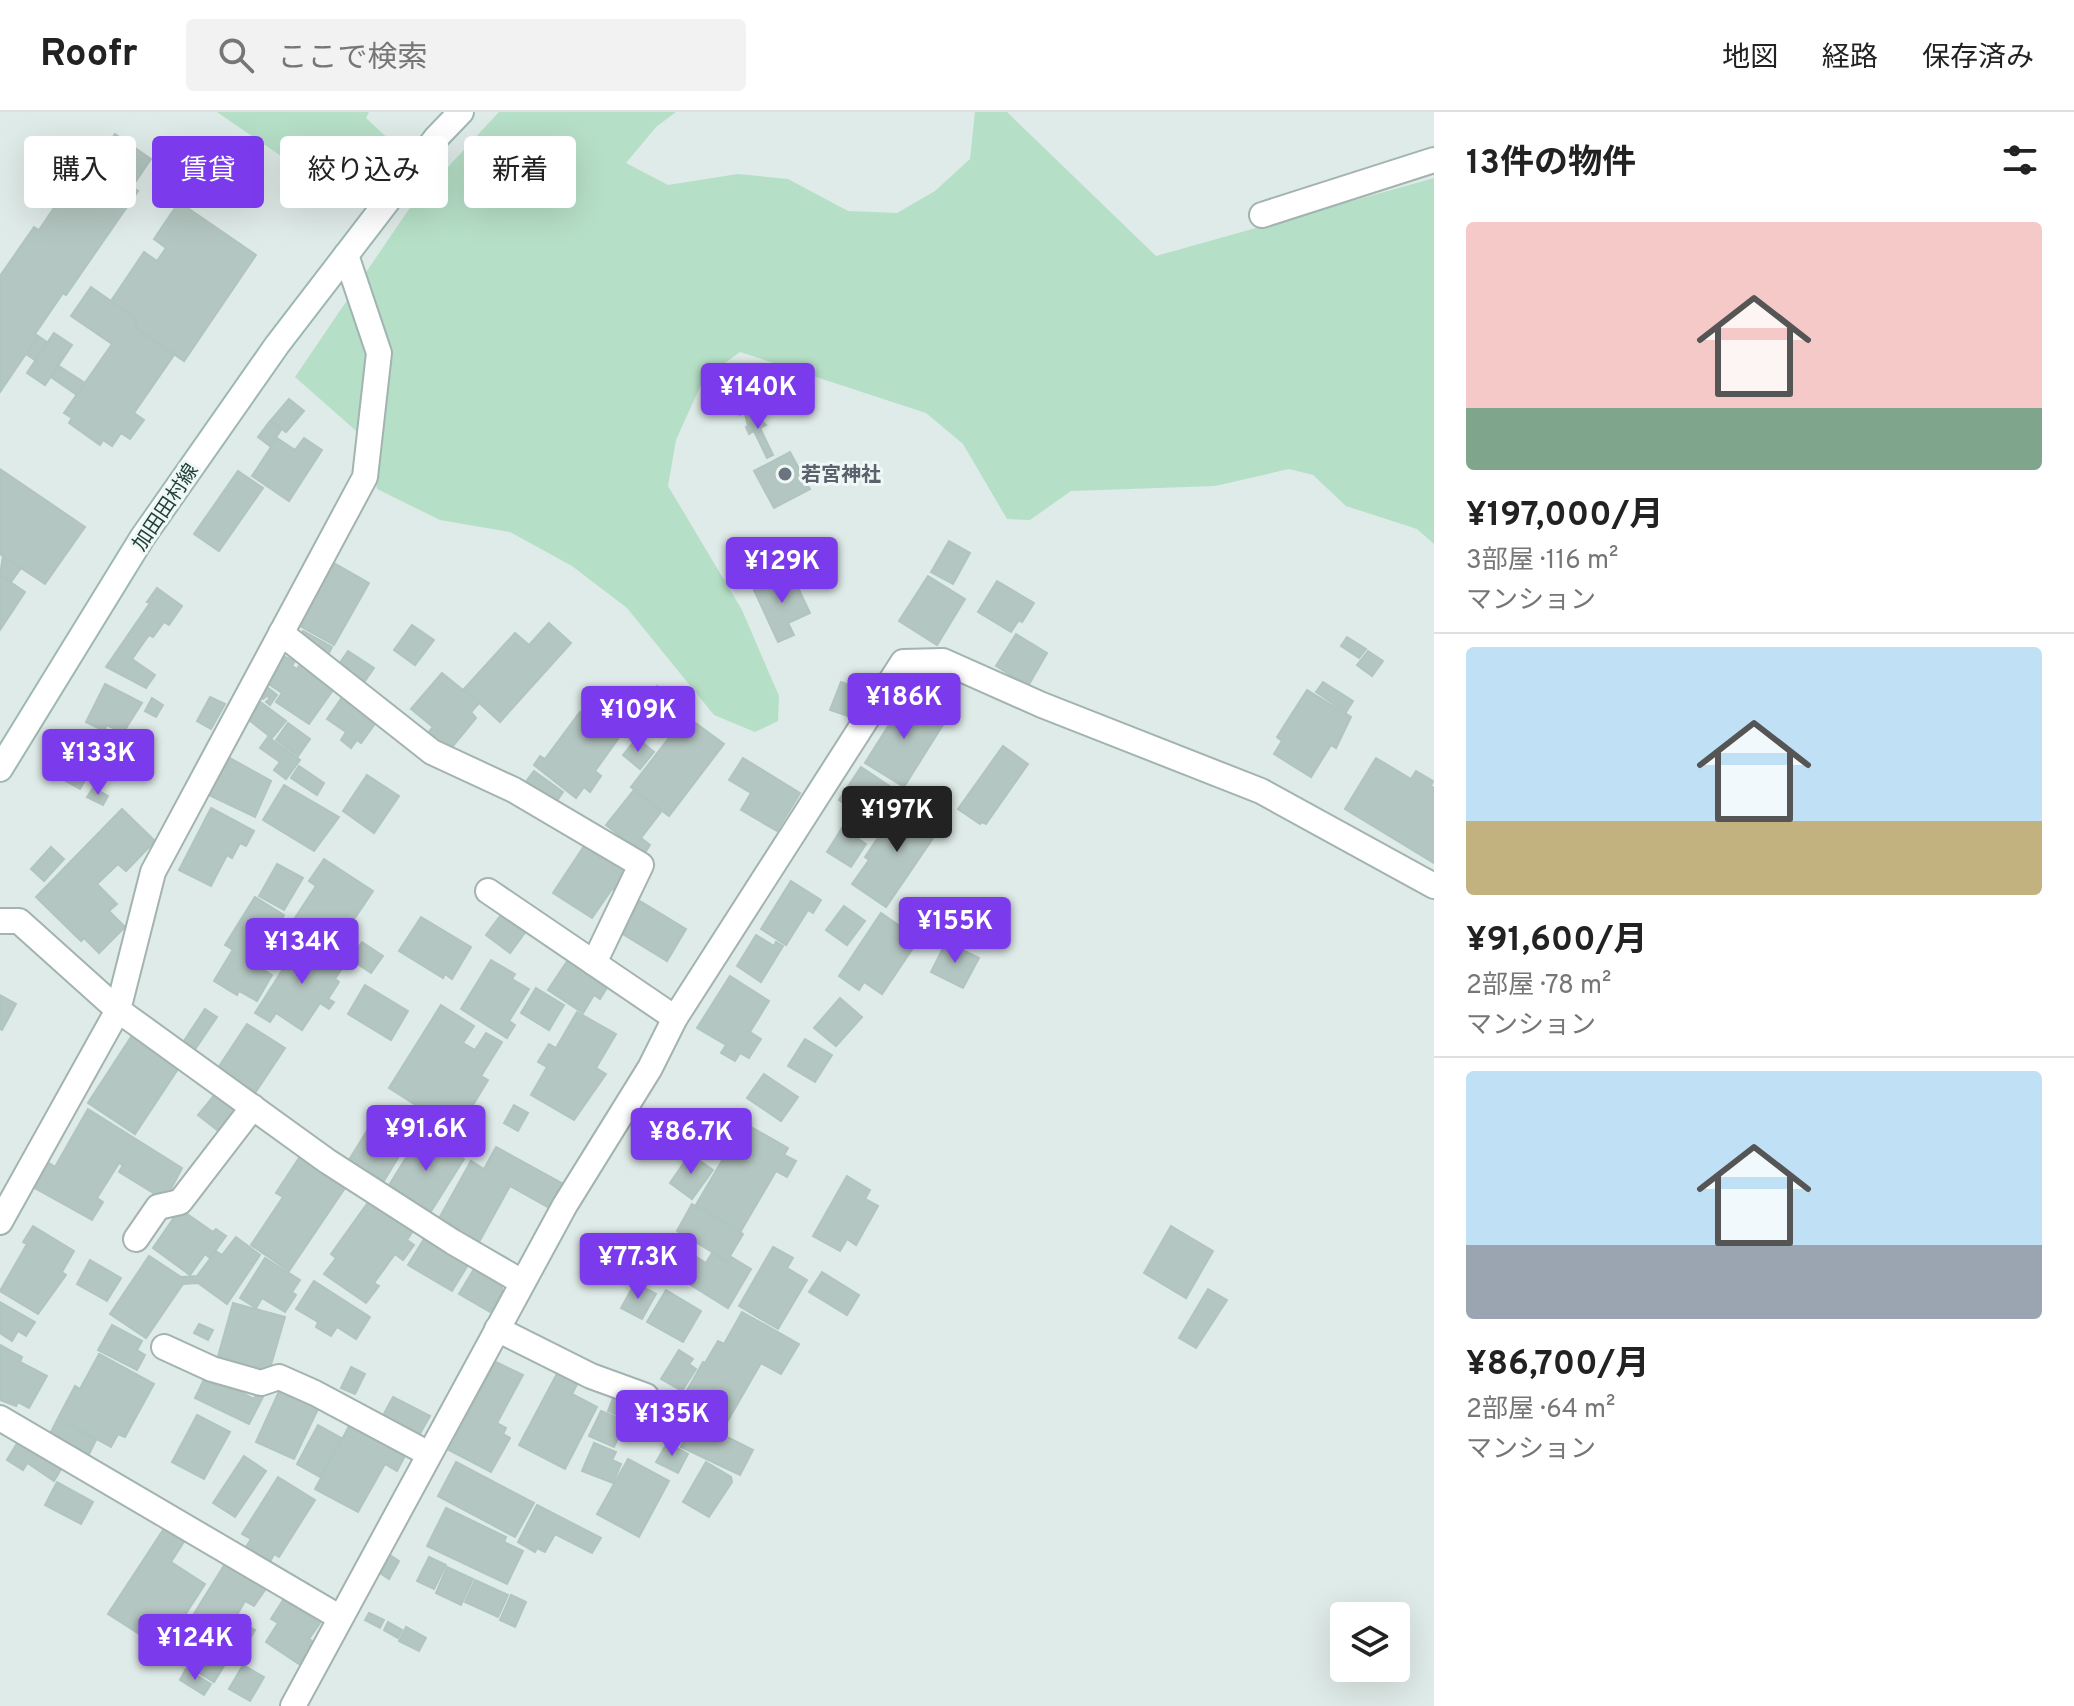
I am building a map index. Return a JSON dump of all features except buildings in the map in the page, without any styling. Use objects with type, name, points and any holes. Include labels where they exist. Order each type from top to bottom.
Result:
[{"type":"street","name":"加田田村線","points":[[0,769],[142,538],[277,345],[436,138],[461,112]]},
{"type":"street","points":[[1262,215],[1434,160]]},
{"type":"street","points":[[0,1222],[118,1010],[153,872],[365,477],[379,353],[346,255]]},
{"type":"street","points":[[281,633],[432,752],[514,790],[641,865],[594,963]]},
{"type":"street","points":[[293,1706],[572,1193],[650,1068],[675,1018],[903,662],[943,661],[1042,705],[1261,791],[1434,886]]},
{"type":"street","points":[[488,891],[675,1018]]},
{"type":"street","points":[[0,921],[19,921],[118,1010],[327,1161],[522,1282]]},
{"type":"street","points":[[136,1239],[158,1207],[180,1202],[253,1107]]},
{"type":"street","points":[[497,1329],[591,1376],[646,1396]]},
{"type":"street","points":[[164,1347],[212,1369],[261,1383],[279,1377],[429,1454]]},
{"type":"street","points":[[0,1418],[339,1617]]},
{"type":"green space","points":[[217,112],[369,112],[366,118],[385,136],[280,136],[280,155],[264,144],[264,136],[252,136]]},
{"type":"green space","points":[[499,112],[676,112],[656,127],[626,163],[668,185],[738,174],[788,179],[848,211],[897,213],[935,191],[970,159],[975,112],[1007,112],[1156,256],[1434,178],[1434,544],[1417,529],[1346,506],[1313,475],[1289,469],[1215,486],[1071,491],[1030,520],[1007,519],[963,444],[926,413],[740,352],[704,378],[676,440],[668,486],[742,610],[779,696],[778,721],[755,732],[714,715],[627,608],[572,566],[510,532],[440,520],[377,489],[371,444],[295,377],[409,209],[448,208],[448,167],[464,150],[464,208],[576,208],[576,136],[477,136]]},
{"type":"place","name":"若宮神社","points":[[785,474]]}]
